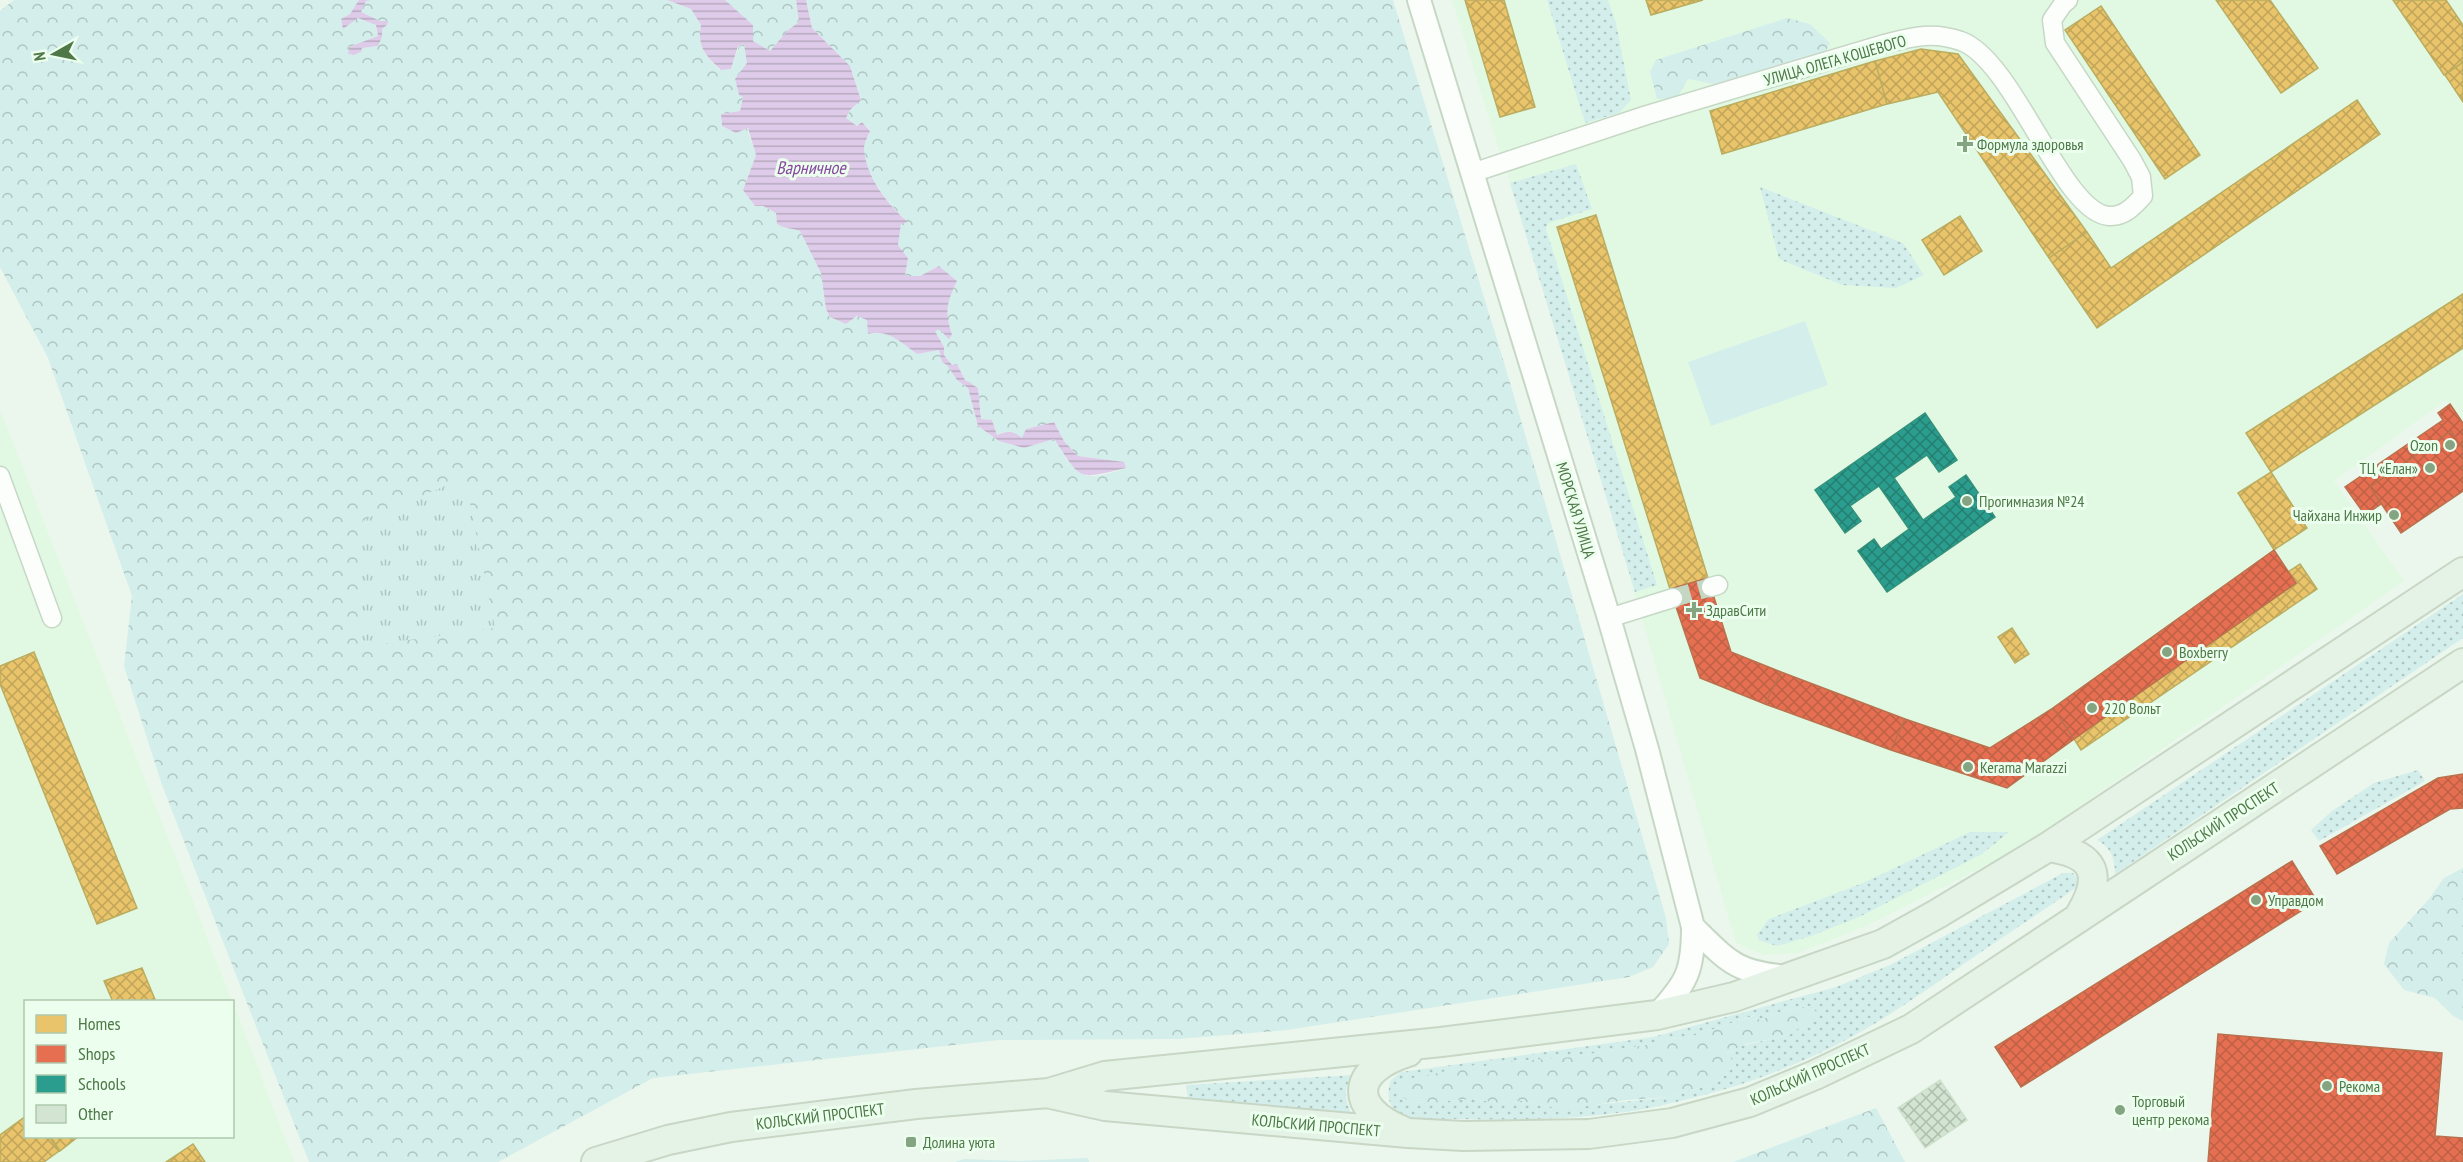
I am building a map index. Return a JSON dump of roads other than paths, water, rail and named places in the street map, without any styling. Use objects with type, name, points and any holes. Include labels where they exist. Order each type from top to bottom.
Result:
[{"type":"main road","name":"КОЛЬСКИЙ ПРОСПЕКТ","points":[[598,1162],[668,1140],[731,1127],[916,1104],[1049,1093],[1105,1076],[1441,1042],[1657,1016],[1734,997],[1883,944],[2048,847],[2463,572]]},
{"type":"main road","name":"КОЛЬСКИЙ ПРОСПЕКТ","points":[[1049,1093],[1106,1106],[1407,1134],[1464,1136],[1589,1134],[1672,1123],[1750,1102],[1815,1075],[1911,1029],[2463,663]]},
{"type":"main road","points":[[2048,847],[2068,850],[2085,858],[2092,872],[2093,885],[2090,898],[2080,915]]},
{"type":"main road","points":[[1407,1134],[1385,1124],[1375,1115],[1366,1103],[1364,1080],[1375,1066],[1390,1058],[1441,1042]]},
{"type":"street","name":"МОРСКАЯ УЛИЦА","points":[[1419,0],[1609,618],[1647,749],[1693,927],[1693,957],[1681,988],[1657,1016]]},
{"type":"street","name":"УЛИЦА ОЛЕГА КОШЕВОГО","points":[[1472,173],[1647,115],[1924,34],[1962,42],[1986,59],[2010,90],[2046,152],[2091,210],[2109,216],[2120,213],[2130,210],[2143,196],[2141,177],[2055,43],[2052,20],[2068,0]]},
{"type":"street","points":[[0,476],[52,618]]},
{"type":"street","points":[[1609,618],[1673,598]]},
{"type":"street","points":[[1693,927],[1731,963],[1751,972],[1793,977]]},
{"type":"water","points":[[359,0],[372,0],[366,1],[361,12],[380,21],[386,21],[388,24],[382,29],[382,37],[378,46],[362,48],[361,52],[354,55],[348,54],[349,47],[378,36],[376,25],[358,18],[343,29],[341,19],[350,14]]},
{"type":"water","name":"Варничное","points":[[667,0],[725,0],[753,25],[753,41],[770,51],[788,30],[799,22],[796,0],[806,0],[812,28],[850,66],[861,100],[850,110],[846,118],[857,126],[862,122],[870,131],[864,149],[869,170],[879,190],[908,222],[901,224],[898,245],[908,258],[905,276],[920,276],[939,266],[957,281],[948,308],[952,335],[949,339],[939,329],[935,331],[944,347],[944,355],[952,365],[957,364],[965,380],[978,388],[981,419],[992,420],[997,435],[1010,432],[1022,438],[1026,429],[1054,422],[1064,441],[1078,456],[1124,462],[1126,468],[1098,474],[1082,474],[1070,463],[1054,439],[1024,448],[999,441],[978,426],[968,388],[957,380],[947,365],[942,362],[939,350],[917,354],[888,335],[868,334],[867,320],[857,316],[846,324],[830,317],[826,309],[821,273],[800,231],[777,224],[776,213],[763,206],[755,206],[743,190],[756,155],[748,128],[736,133],[722,126],[721,114],[740,111],[743,97],[739,95],[735,79],[747,63],[744,44],[738,46],[731,69],[721,70],[701,45],[701,25],[691,9]]},
{"type":"tunnel","points":[[1673,598],[1711,587]]},
{"type":"place","name":"Формула здоровья","points":[[1965,144]]},
{"type":"place","name":"Ozon","points":[[2450,445]]},
{"type":"place","name":"ТЦ «Елан»","points":[[2430,468]]},
{"type":"place","name":"Прогимназия №24","points":[[1967,501]]},
{"type":"place","name":"Чайхана Инжир","points":[[2394,515]]},
{"type":"place","name":"ЗдравСити","points":[[1694,610]]},
{"type":"place","name":"Boxberry","points":[[2167,652]]},
{"type":"place","name":"220 Вольт","points":[[2092,708]]},
{"type":"place","name":"Kerama Marazzi","points":[[1968,767]]},
{"type":"place","name":"Управдом","points":[[2256,900]]},
{"type":"place","name":"Рекома","points":[[2327,1086]]},
{"type":"place","name":"Торговый центр рекома","points":[[2120,1110]]},
{"type":"place","name":"Долина уюта","points":[[911,1142]]}]
